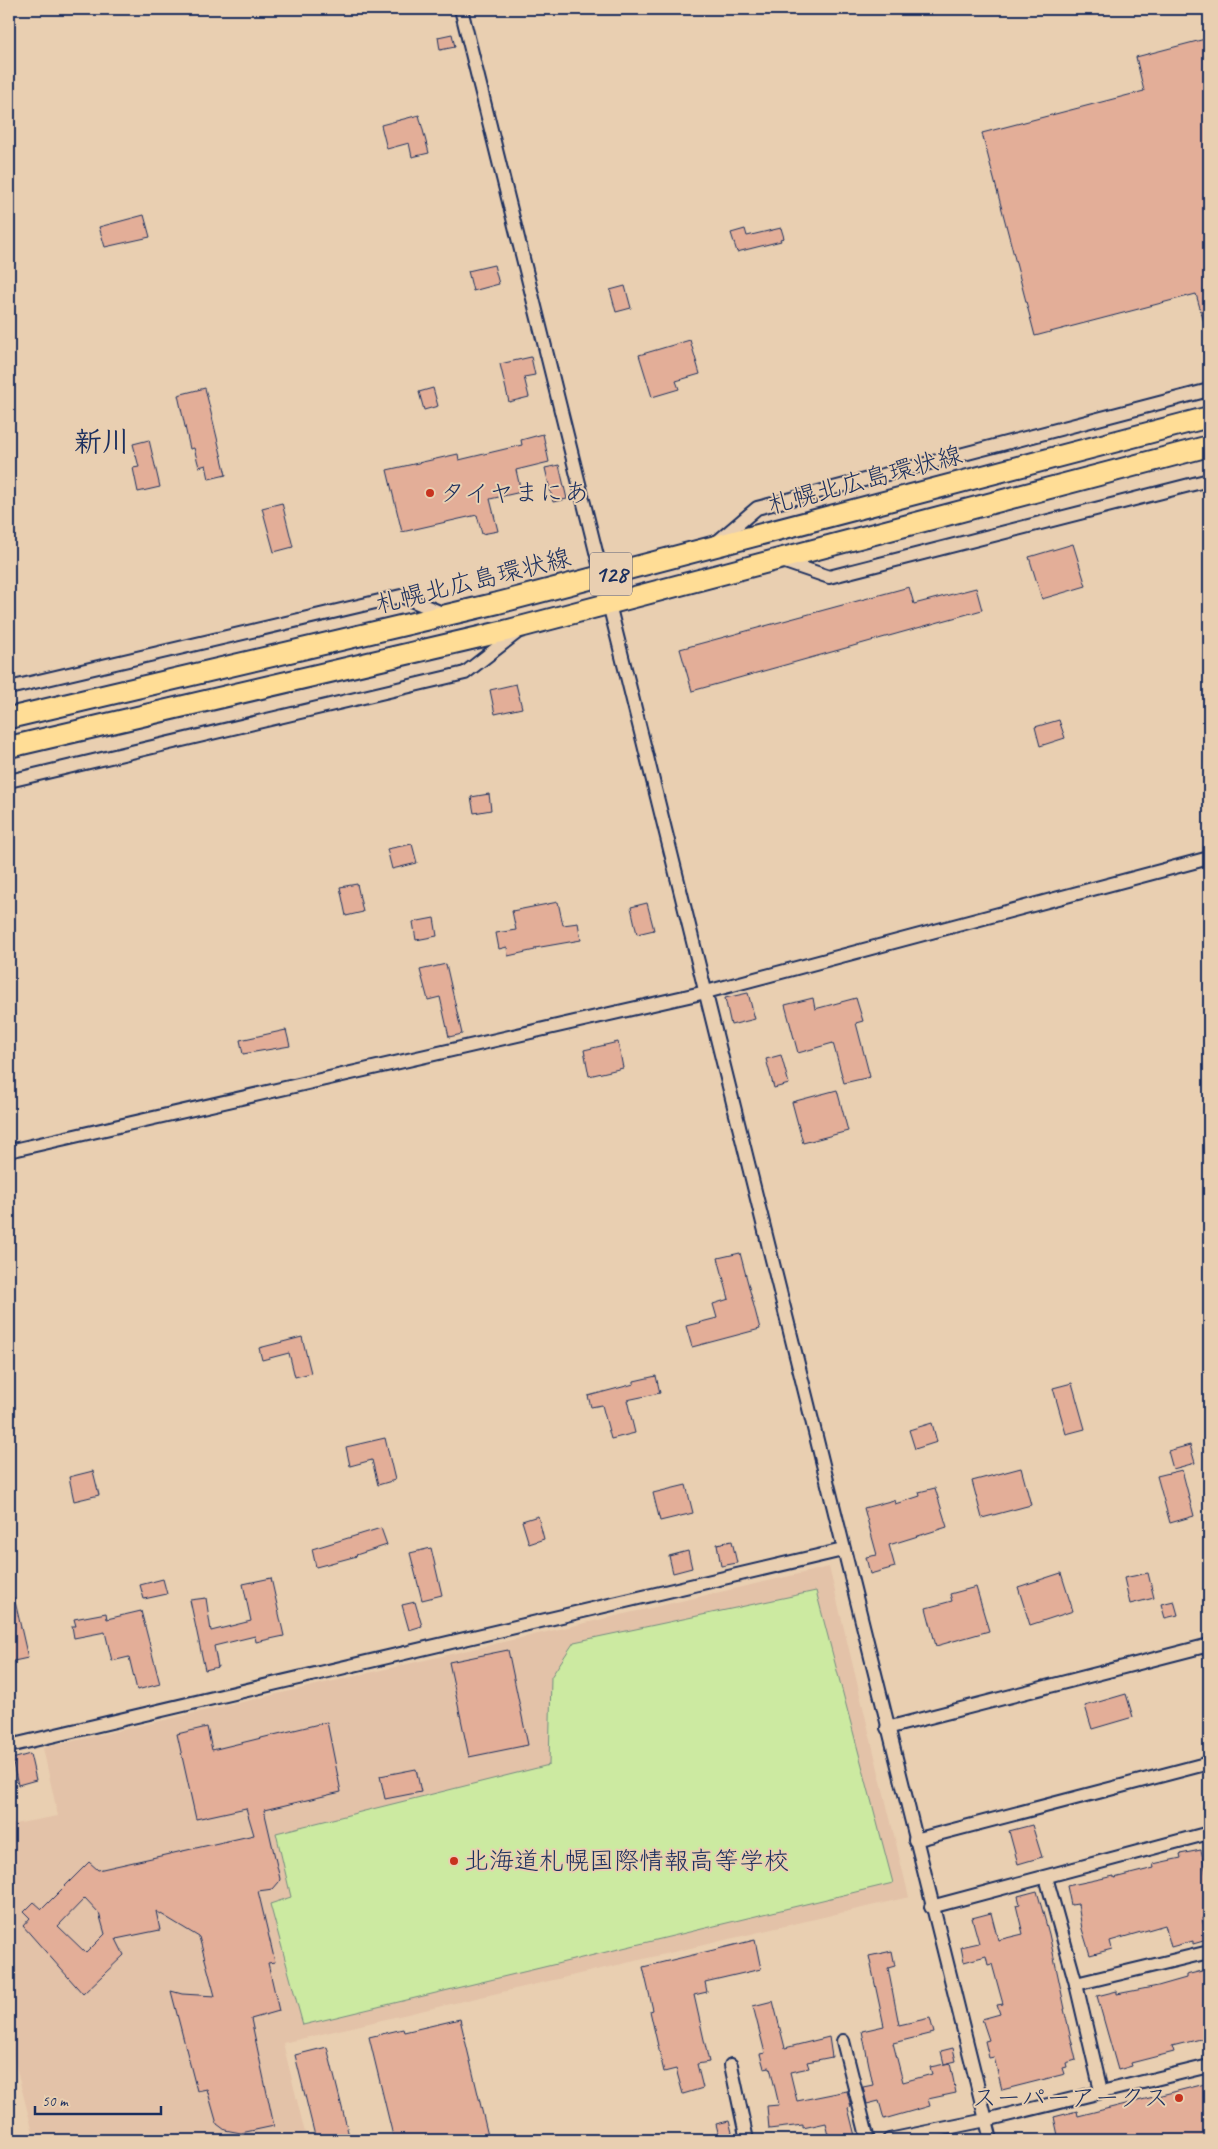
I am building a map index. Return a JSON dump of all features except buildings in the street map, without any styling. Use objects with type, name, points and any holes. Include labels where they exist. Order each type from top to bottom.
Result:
[{"type":"main road","name":"札幌北広島環状線","points":[[9,718],[448,615],[1209,417]]},
{"type":"main road","name":"128","points":[[9,746],[524,626],[1209,446]]},
{"type":"street","points":[[461,9],[991,2140]]},
{"type":"street","points":[[712,547],[757,508],[1209,390]]},
{"type":"street","points":[[778,560],[829,577],[1209,480]]},
{"type":"street","points":[[9,688],[401,596],[448,615]]},
{"type":"street","points":[[9,781],[464,673],[524,626]]},
{"type":"street","points":[[9,1151],[706,992],[1209,858]]},
{"type":"street","points":[[9,1746],[843,1550]]},
{"type":"street","points":[[887,1728],[1209,1645]]},
{"type":"street","points":[[915,1840],[1209,1763]]},
{"type":"street","points":[[932,1907],[1209,1833]]},
{"type":"street","points":[[1046,1877],[1076,1984],[1101,2092]]},
{"type":"street","points":[[1076,1984],[1209,1952]]},
{"type":"street","points":[[844,2041],[868,2140]]},
{"type":"street","points":[[731,2065],[748,2140]]},
{"type":"street","points":[[889,2140],[986,2120],[1209,2066]]},
{"type":"shaded area","name":"北海道札幌国際情報高等学校","points":[[829,1567],[909,1897],[283,2043],[305,2133],[275,2140],[35,2140],[9,2040],[9,1825],[58,1816],[43,1748]]},
{"type":"green space","points":[[816,1591],[893,1883],[303,2025],[270,1904],[291,1897],[276,1833],[549,1765],[551,1677],[574,1642]]},
{"type":"place","name":"タイヤまにあ","points":[[430,493]]},
{"type":"place","name":"北海道札幌国際情報高等学校","points":[[454,1861]]},
{"type":"place","name":"スーパーアークス","points":[[1179,2098]]},
{"type":"district","name":"新川","points":[[102,441]]}]
